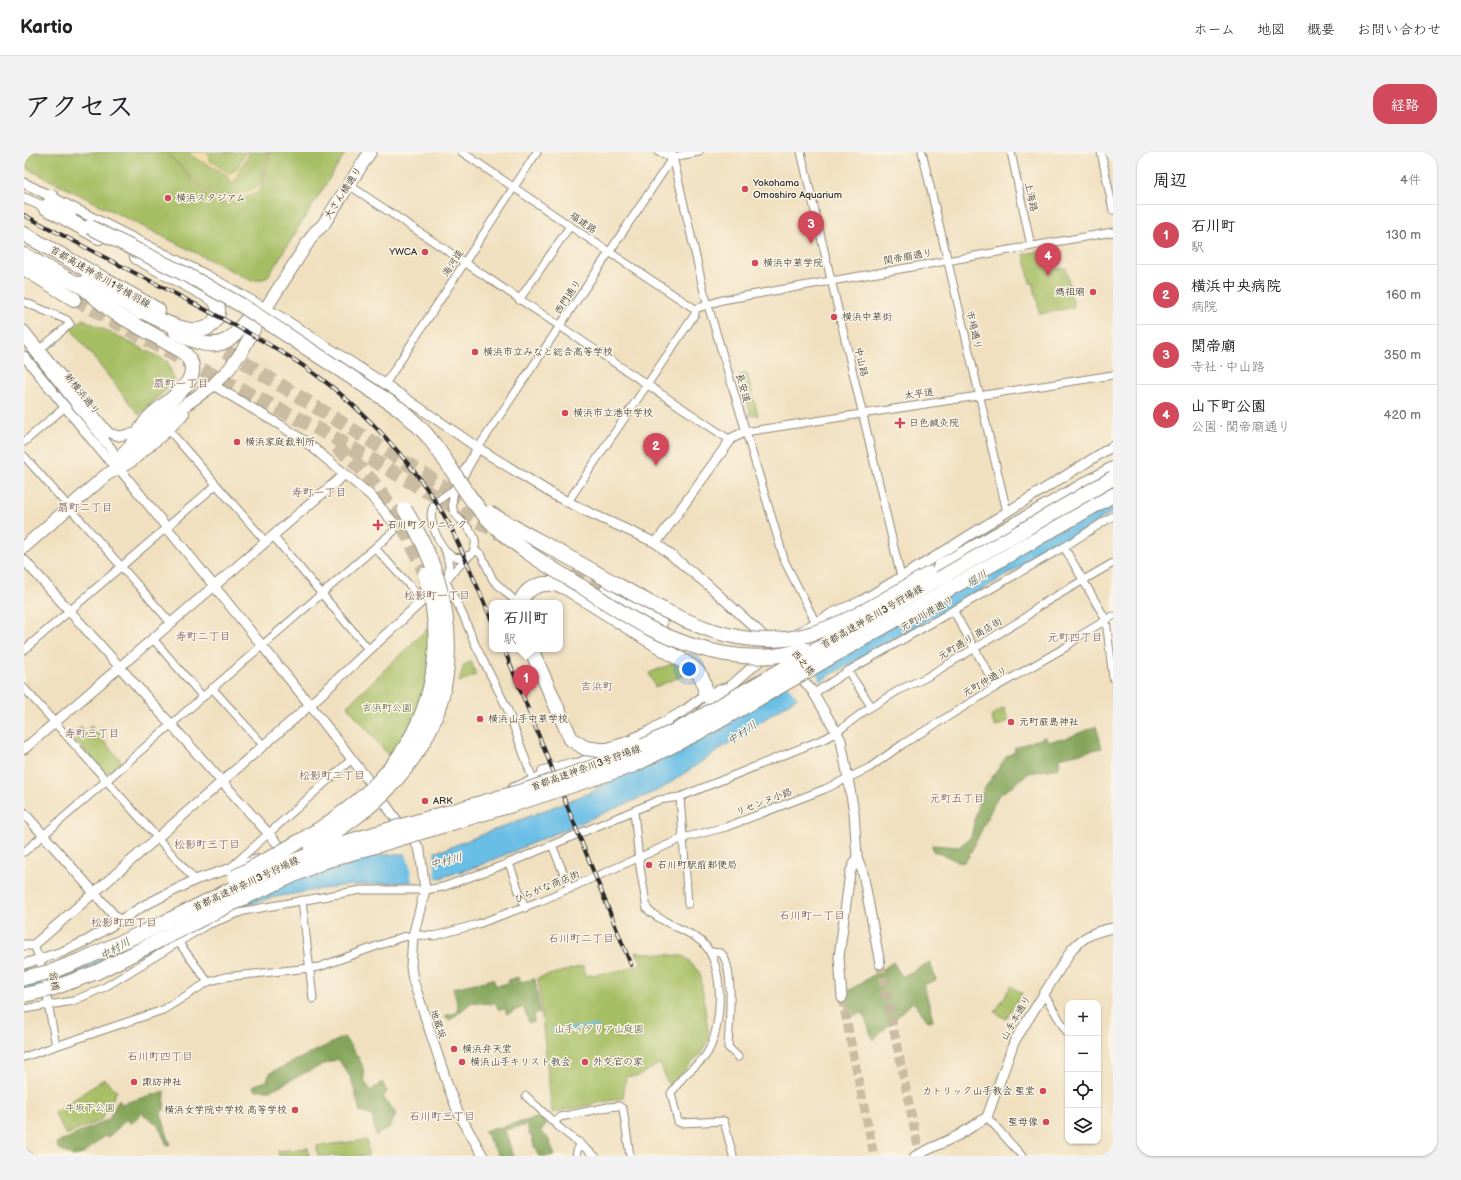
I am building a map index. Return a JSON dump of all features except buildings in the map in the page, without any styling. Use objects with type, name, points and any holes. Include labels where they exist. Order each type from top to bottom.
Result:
[{"type":"highway","points":[[48,202],[90,227],[189,276],[241,305],[400,409],[418,424],[431,440],[472,500],[497,528],[562,574],[647,628],[686,644],[716,652],[745,656],[774,656],[804,649],[861,627],[947,579],[1033,541]]},
{"type":"highway","points":[[48,202],[213,298],[218,304],[219,313],[216,320],[208,328],[197,331],[184,330],[134,307]]},
{"type":"highway","name":"首都高速神奈川1号横羽線","points":[[24,234],[176,320]]},
{"type":"highway","points":[[24,247],[184,336],[206,345],[225,342],[233,336],[250,317],[266,308]]},
{"type":"highway","points":[[24,255],[83,287],[113,312],[182,351],[188,357],[192,372],[190,379],[153,422],[128,441]]},
{"type":"highway","points":[[24,268],[74,299]]},
{"type":"highway","points":[[128,441],[153,422]]},
{"type":"highway","points":[[456,497],[686,622],[716,633],[742,638],[789,638],[810,634],[856,614],[1113,469]]},
{"type":"highway","name":"首都高速神奈川3号狩場線","points":[[24,978],[68,966],[153,928],[270,870],[333,846],[530,789],[616,759],[685,726],[1113,478]]},
{"type":"highway","name":"首都高速神奈川3号狩場線","points":[[24,995],[51,989],[97,972],[255,892],[325,861],[522,802],[634,765],[709,727],[1113,495]]},
{"type":"highway","points":[[24,990],[70,974],[161,933],[275,871],[304,853],[357,816],[378,799],[406,767],[432,725],[441,699],[446,673],[448,634],[443,595],[435,571],[418,533],[405,510]]},
{"type":"highway","points":[[68,966],[299,842],[329,823],[377,785],[407,746],[417,728],[427,700],[433,674],[436,627],[433,605],[425,575]]},
{"type":"highway","points":[[518,600],[539,584],[556,583],[586,598],[701,675],[704,681],[705,695]]},
{"type":"highway","points":[[606,592],[660,623],[698,641],[718,647],[744,653],[768,654],[804,649]]},
{"type":"highway","points":[[532,652],[567,734],[576,743],[598,750],[608,750],[635,742],[777,672]]},
{"type":"main road","name":"大さん橋通り","points":[[314,233],[317,222],[360,152]]},
{"type":"main road","name":"大さん橋通り","points":[[193,401],[213,385],[242,351],[274,295],[314,233],[323,225],[370,152]]},
{"type":"main road","points":[[153,422],[193,401]]},
{"type":"main road","points":[[24,547],[69,507],[118,467],[131,461],[168,430],[193,401]]},
{"type":"main road","points":[[118,467],[128,441]]},
{"type":"street","name":"福建路","points":[[462,152],[695,309]]},
{"type":"street","name":"海河道","points":[[385,384],[538,152]]},
{"type":"street","points":[[658,152],[672,155],[699,152]]},
{"type":"street","name":"中山路","points":[[801,152],[901,577]]},
{"type":"street","name":"市場通り","points":[[922,152],[1007,512]]},
{"type":"street","name":"上海路","points":[[1011,152],[1031,246]]},
{"type":"street","points":[[1101,152],[1113,210]]},
{"type":"street","name":"西門通り","points":[[478,448],[610,252],[672,155]]},
{"type":"street","name":"長安道","points":[[672,155],[707,304],[785,562],[816,622]]},
{"type":"street","points":[[24,183],[48,202]]},
{"type":"street","points":[[349,185],[646,386],[730,440],[656,543]]},
{"type":"street","points":[[24,198],[48,202]]},
{"type":"street","name":"西之橋","points":[[48,202],[208,276],[266,308],[385,384],[478,448],[567,503],[656,543],[687,567],[775,646],[813,693],[838,732],[844,748],[849,777],[857,857]]},
{"type":"street","points":[[519,300],[570,226]]},
{"type":"street","name":"関帝廟通り","points":[[695,309],[707,304],[948,260],[1113,232]]},
{"type":"street","points":[[24,302],[67,320],[70,324],[40,349]]},
{"type":"street","points":[[567,503],[695,314],[695,309]]},
{"type":"street","points":[[24,330],[104,428],[115,436],[128,441]]},
{"type":"street","name":"新横浜通り","points":[[24,338],[112,450],[118,467]]},
{"type":"street","points":[[24,356],[105,456],[118,467],[214,587],[263,645],[352,759],[398,822],[409,832],[420,851],[424,885]]},
{"type":"street","name":"太平道","points":[[730,440],[734,436],[745,432],[980,397],[1113,375]]},
{"type":"street","points":[[24,852],[394,531],[392,522],[370,495],[311,446],[282,426],[213,385]]},
{"type":"street","points":[[24,442],[65,407]]},
{"type":"street","points":[[168,430],[266,542]]},
{"type":"street","points":[[429,825],[451,830],[620,761],[695,716],[775,646],[816,622],[860,601],[901,577],[1113,446]]},
{"type":"street","points":[[24,945],[34,945],[222,783],[310,705],[473,552],[473,533],[469,526],[455,513],[456,497],[478,448]]},
{"type":"street","points":[[24,456],[171,623]]},
{"type":"street","points":[[24,749],[345,474]]},
{"type":"street","points":[[24,650],[216,485]]},
{"type":"street","points":[[456,497],[437,502],[431,513],[432,522],[446,552],[449,565],[446,578],[475,644],[507,708],[537,778]]},
{"type":"street","points":[[437,502],[456,497]]},
{"type":"street","name":"元町川岸通り","points":[[813,693],[848,671],[1064,547],[1113,516]]},
{"type":"street","points":[[273,536],[369,650]]},
{"type":"street","points":[[1064,547],[1106,620],[1113,678]]},
{"type":"street","points":[[375,548],[422,599]]},
{"type":"street","points":[[446,552],[454,557],[462,558],[473,552],[481,554],[493,580],[515,600]]},
{"type":"street","points":[[24,560],[285,852]]},
{"type":"street","name":"元町通り 商店街","points":[[24,1009],[73,1001],[105,987],[207,925],[244,911],[361,890],[424,885],[443,887],[509,863],[659,800],[680,797],[726,779],[838,732],[871,706],[925,678],[1025,618],[1038,608],[1113,562]]},
{"type":"street","points":[[953,610],[996,687]]},
{"type":"street","name":"元町仲通り","points":[[849,777],[869,768],[903,744],[996,687],[1066,647],[1080,636],[1113,616]]},
{"type":"street","points":[[153,639],[203,697]]},
{"type":"street","points":[[848,671],[871,706]]},
{"type":"street","points":[[24,964],[40,960],[88,940],[145,905],[195,880],[285,852],[350,846],[409,832],[429,825],[448,810],[499,794],[537,778],[577,764],[649,731],[685,710],[705,695],[730,686]]},
{"type":"street","points":[[24,688],[195,880]]},
{"type":"street","points":[[212,688],[264,746]]},
{"type":"street","points":[[230,868],[352,759]]},
{"type":"street","name":"リセンヌ小路","points":[[683,838],[726,827],[825,789],[849,777]]},
{"type":"street","points":[[680,797],[688,904]]},
{"type":"street","points":[[634,811],[639,858],[647,909],[695,936],[711,952],[715,961],[718,978],[719,998],[715,1031],[706,1055],[683,1077],[671,1093],[678,1122],[724,1121],[733,1156]]},
{"type":"street","points":[[24,813],[120,921]]},
{"type":"street","name":"ひらがな商店街","points":[[24,1057],[163,1010],[208,982],[238,975],[309,968],[331,964],[402,938],[442,934],[525,908],[683,838]]},
{"type":"street","points":[[552,845],[570,889]]},
{"type":"street","points":[[857,857],[864,873],[880,964]]},
{"type":"street","points":[[842,998],[839,957],[850,873],[857,857]]},
{"type":"street","points":[[509,863],[525,908]]},
{"type":"street","name":"地蔵坂","points":[[424,885],[413,936],[411,967],[415,990],[458,1112],[483,1156]]},
{"type":"street","points":[[302,900],[313,999]]},
{"type":"street","name":"山手本通り","points":[[987,1117],[1014,1042],[1072,949],[1079,941],[1091,934],[1113,928]]},
{"type":"street","points":[[179,943],[194,960],[208,982]]},
{"type":"street","name":"翁橋","points":[[34,945],[40,960],[56,1046]]},
{"type":"street","points":[[711,952],[721,953],[725,959],[730,1000],[728,1047],[738,1057]]},
{"type":"street","points":[[1044,994],[1065,1029]]},
{"type":"street","points":[[526,1096],[560,1129],[579,1142],[595,1156]]},
{"type":"street","points":[[554,1122],[560,1117],[619,1106],[623,1109],[630,1156]]},
{"type":"street","points":[[915,1156],[960,1135],[987,1117],[1022,1156]]},
{"type":"street","points":[[576,1156],[579,1142]]},
{"type":"street","points":[[24,1153],[28,1156]]},
{"type":"green space","points":[[24,152],[346,152],[267,278],[252,281],[28,169],[24,163]]},
{"type":"green space","points":[[1053,249],[1056,269],[1066,268],[1074,307],[1040,314],[1033,283],[1030,283],[1024,254]]},
{"type":"green space","points":[[83,319],[167,361],[175,381],[139,415],[71,329]]},
{"type":"green space","points":[[747,373],[758,415],[751,416],[739,375]]},
{"type":"green space","name":"吉浜町公園","points":[[428,628],[429,662],[423,696],[413,723],[390,757],[347,706]]},
{"type":"green space","points":[[471,661],[476,675],[459,682],[464,665]]},
{"type":"green space","points":[[674,663],[687,674],[655,687],[649,673]]},
{"type":"green space","points":[[1004,708],[1009,721],[995,727],[991,716]]},
{"type":"green space","points":[[81,726],[85,731],[91,726],[122,762],[106,775],[71,735]]},
{"type":"green space","points":[[1096,726],[1102,748],[1059,758],[1059,768],[1029,773],[998,796],[968,858],[962,863],[933,851],[932,845],[959,847],[971,837],[979,800],[984,789],[1007,756],[1015,752],[1014,748],[1045,737],[1048,741],[1065,739]]},
{"type":"green space","name":"山手イタリア山庭園","points":[[636,952],[684,956],[700,973],[709,1038],[702,1052],[669,1087],[660,1063],[637,1077],[626,1076],[623,1098],[552,1113],[538,978],[583,966],[585,976],[624,970],[642,963]]},
{"type":"green space","points":[[893,962],[902,977],[930,962],[936,980],[924,985],[933,1020],[928,1021],[913,1002],[873,1040],[863,1013],[848,1018],[844,999],[850,990]]},
{"type":"green space","points":[[518,977],[520,982],[535,979],[540,1014],[533,1013],[534,1022],[529,1023],[523,1007],[507,1014],[505,1009],[498,1009],[495,1002],[491,1004],[472,1002],[449,1021],[444,1016],[456,1013],[458,1007],[453,988],[493,979],[496,986],[508,983],[508,980]]},
{"type":"green space","points":[[1011,986],[1022,993],[1006,1019],[995,1012]]},
{"type":"green space","points":[[344,1037],[361,1063],[364,1081],[371,1091],[382,1082],[387,1092],[383,1097],[396,1114],[391,1126],[376,1136],[372,1116],[360,1111],[351,1078],[338,1059],[315,1068],[271,1090],[255,1090],[252,1086],[267,1081],[270,1073]]},
{"type":"green space","name":"牛坂下公園","points":[[104,1079],[117,1091],[101,1120],[66,1135],[54,1113]]},
{"type":"green space","points":[[165,1091],[164,1110],[161,1113],[170,1144],[167,1145],[158,1125],[142,1113],[131,1124],[127,1119],[109,1137],[104,1136],[83,1154],[72,1156],[58,1148],[57,1143],[109,1119],[119,1099],[121,1104]]},
{"type":"green space","points":[[541,1117],[547,1124],[541,1131],[548,1138],[555,1156],[539,1156],[536,1147],[534,1147],[532,1136],[530,1136],[527,1125],[505,1130],[512,1153],[515,1156],[499,1156],[484,1131]]},
{"type":"green space","points":[[367,1140],[368,1156],[318,1156],[317,1146]]},
{"type":"green space","points":[[308,1148],[309,1156],[279,1156],[278,1151]]},
{"type":"sand","points":[[165,152],[213,197],[225,197],[260,185],[269,152],[271,152],[260,191],[238,200],[226,203],[214,203],[213,200]]},
{"type":"sand","points":[[190,152],[208,152],[209,160],[228,173],[235,171],[246,152],[250,152],[238,173],[238,178],[233,182],[229,180],[227,175],[190,155]]},
{"type":"water","points":[[1113,466],[1113,512],[956,605],[827,677],[661,789],[478,866],[440,878],[410,882],[339,886],[270,898],[227,910],[111,970],[55,996],[24,1001],[24,973],[69,963],[119,940],[317,858],[405,854],[443,850],[594,791],[666,745],[772,669],[905,590],[948,567]]},
{"type":"pier","points":[[801,651],[822,683],[798,698],[772,668]]},
{"type":"pier","points":[[435,849],[436,880],[412,882],[410,866],[405,852]]},
{"type":"waterway","points":[[551,1030],[598,1026]]},
{"type":"tunnel","points":[[74,299],[174,355],[326,433],[500,534]]},
{"type":"tunnel","points":[[208,340],[461,497]]},
{"type":"tunnel","points":[[336,447],[366,474],[390,504],[409,538],[425,575]]},
{"type":"tunnel","points":[[571,573],[606,592]]},
{"type":"tunnel","points":[[880,964],[920,1156]]},
{"type":"tunnel","points":[[842,998],[874,1156]]},
{"type":"railway","points":[[24,215],[252,334],[299,363],[342,395],[363,414],[402,456],[435,501],[455,536],[489,614]]},
{"type":"railway","points":[[505,652],[631,965]]},
{"type":"place","name":"Yokohama Omoshiro Aquarium","points":[[745,189]]},
{"type":"place","name":"横浜スタジアム","points":[[168,198]]},
{"type":"place","name":"関帝廟","points":[[811,244]]},
{"type":"place","name":"YWCA","points":[[425,252]]},
{"type":"place","name":"横浜中華学院","points":[[755,263]]},
{"type":"place","name":"山下町公園","points":[[1048,276]]},
{"type":"place","name":"媽祖廟","points":[[1093,292]]},
{"type":"place","name":"横浜中華街","points":[[834,317]]},
{"type":"place","name":"横浜市立みなと総合高等学校","points":[[475,352]]},
{"type":"place","name":"横浜市立港中学校","points":[[565,413]]},
{"type":"place","name":"日色鍼灸院","points":[[900,423]]},
{"type":"place","name":"横浜家庭裁判所","points":[[237,442]]},
{"type":"place","name":"横浜中央病院","points":[[656,466]]},
{"type":"place","name":"石川町クリニック","points":[[378,525]]},
{"type":"place","name":"石川町","points":[[526,698]]},
{"type":"place","name":"横浜山手中華学校","points":[[480,719]]},
{"type":"place","name":"元町嚴島神社","points":[[1011,722]]},
{"type":"place","name":"ARK","points":[[425,801]]},
{"type":"place","name":"石川町駅前郵便局","points":[[649,865]]},
{"type":"place","name":"横浜弁天堂","points":[[454,1049]]},
{"type":"place","name":"横浜山手キリスト教会","points":[[462,1062]]},
{"type":"place","name":"外交官の家","points":[[585,1062]]},
{"type":"place","name":"諏訪神社","points":[[134,1082]]},
{"type":"place","name":"カトリック山手教会 聖堂","points":[[1043,1091]]},
{"type":"place","name":"横浜女学院中学校 高等学校","points":[[295,1110]]},
{"type":"place","name":"聖母像","points":[[1046,1122]]},
{"type":"district","name":"扇町一丁目","points":[[181,383]]},
{"type":"district","name":"寿町一丁目","points":[[319,492]]},
{"type":"district","name":"扇町二丁目","points":[[85,507]]},
{"type":"district","name":"松影町一丁目","points":[[437,595]]},
{"type":"district","name":"寿町二丁目","points":[[203,636]]},
{"type":"district","name":"元町四丁目","points":[[1075,637]]},
{"type":"district","name":"吉浜町","points":[[597,686]]},
{"type":"district","name":"寿町三丁目","points":[[92,733]]},
{"type":"district","name":"松影町二丁目","points":[[332,775]]},
{"type":"district","name":"元町五丁目","points":[[957,798]]},
{"type":"district","name":"松影町三丁目","points":[[207,844]]},
{"type":"district","name":"石川町一丁目","points":[[812,915]]},
{"type":"district","name":"松影町四丁目","points":[[124,922]]},
{"type":"district","name":"石川町二丁目","points":[[581,938]]},
{"type":"district","name":"石川町四丁目","points":[[160,1056]]},
{"type":"district","name":"石川町三丁目","points":[[442,1116]]},
{"type":"water label","name":"堀川","points":[[977,579]]},
{"type":"water label","name":"中村川","points":[[742,733]]},
{"type":"water label","name":"中村川","points":[[446,861]]},
{"type":"water label","name":"中村川","points":[[115,949]]}]
